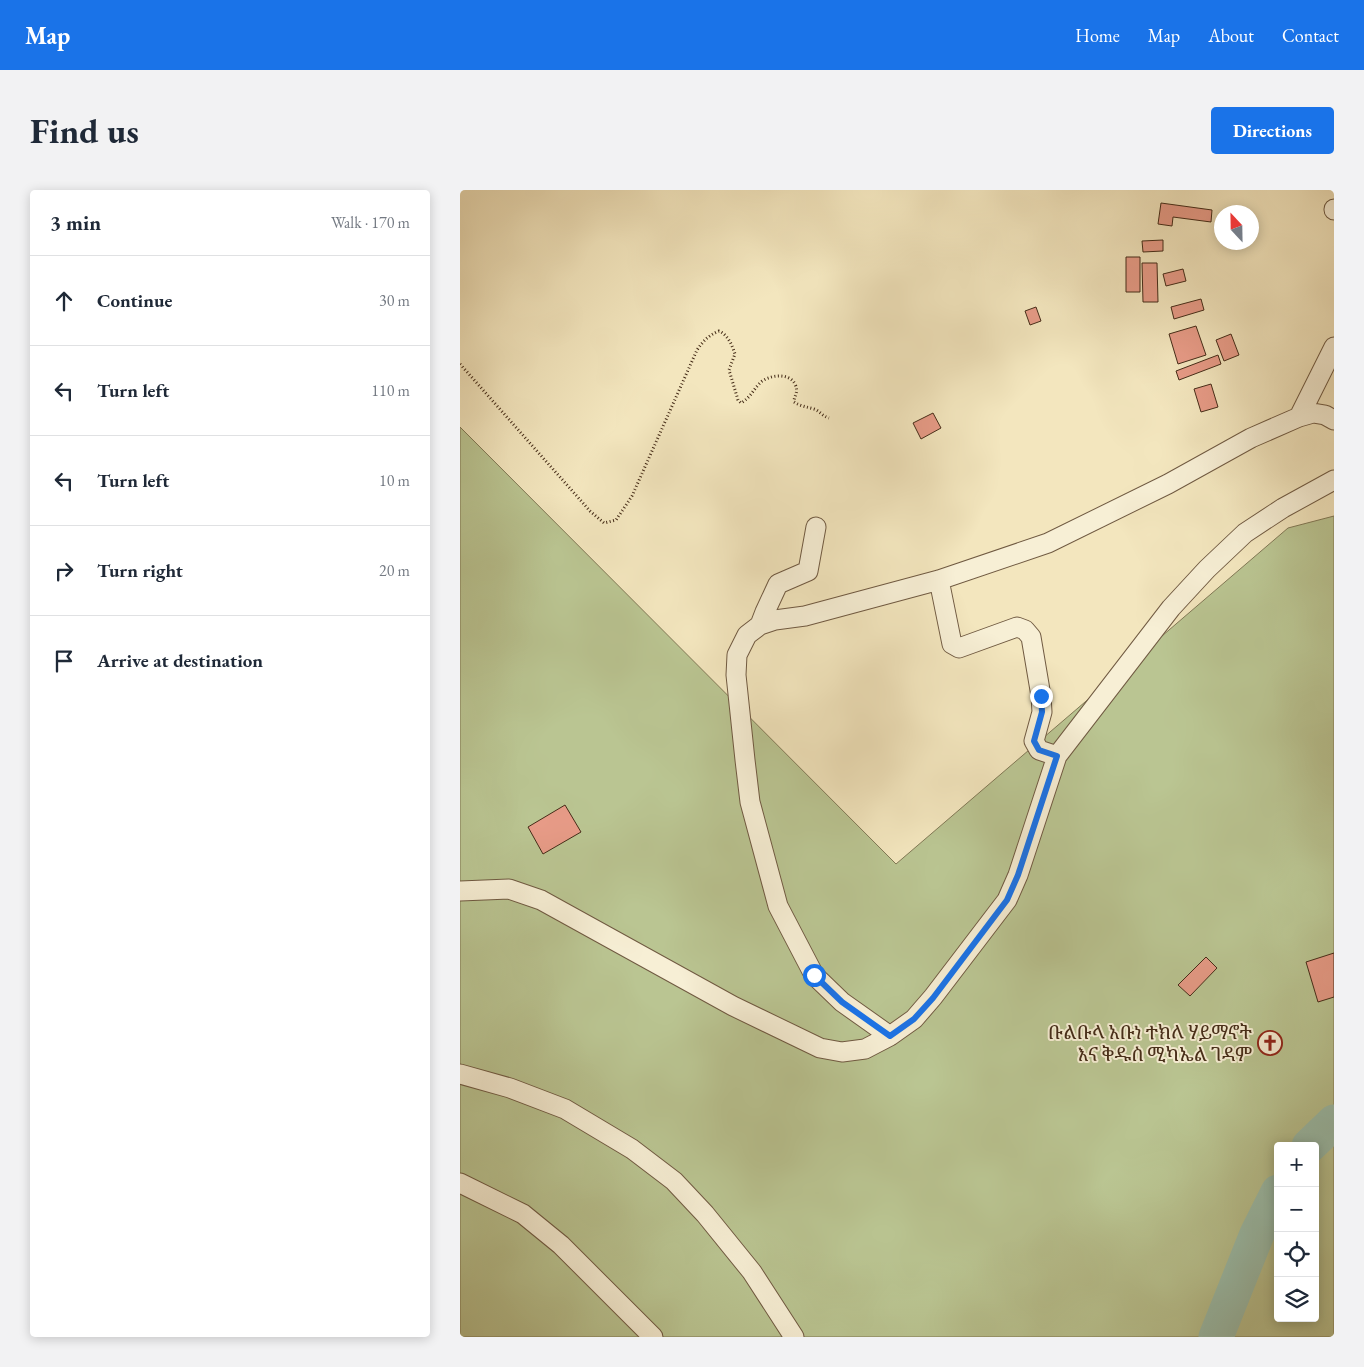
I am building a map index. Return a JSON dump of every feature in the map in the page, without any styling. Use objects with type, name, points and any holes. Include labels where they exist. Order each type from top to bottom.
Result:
[{"type":"street","points":[[1298,417],[1334,347]]},
{"type":"street","points":[[890,1036],[842,1002],[814,975],[778,906],[750,802],[736,675],[737,655],[747,635],[760,625],[775,620],[805,616],[939,580],[1048,543],[1168,484],[1251,438],[1298,417],[1313,413],[1325,415],[1334,420]]},
{"type":"street","points":[[460,891],[509,889],[541,900],[733,1006],[820,1048],[842,1052],[865,1049],[890,1036],[914,1019],[933,998],[1007,900],[1018,875],[1057,756],[1171,608],[1206,569],[1246,533],[1283,508],[1334,480]]},
{"type":"street","points":[[760,625],[778,584],[808,572],[816,527]]},
{"type":"street","points":[[939,580],[952,644],[959,648],[1017,627],[1025,630],[1031,637],[1042,712],[1034,741],[1039,750],[1057,756]]},
{"type":"street","points":[[460,1074],[510,1088],[565,1109],[632,1148],[674,1181],[705,1214],[752,1272],[794,1337]]},
{"type":"street","points":[[460,1183],[523,1214],[561,1245],[653,1337]]},
{"type":"path","points":[[460,364],[590,511],[604,523],[616,520],[632,496],[697,350],[703,341],[712,334],[719,331],[724,333],[733,348],[735,354],[728,370],[738,400],[741,403],[747,400],[762,381],[780,375],[788,376],[794,382],[797,391],[793,399],[794,402],[805,408],[813,409],[829,418]]},
{"type":"green space","points":[[460,427],[896,864],[1288,528],[1334,516],[1334,1337],[460,1337]]},
{"type":"building","points":[[1161,203],[1212,210],[1211,222],[1173,217],[1172,226],[1158,224]]},
{"type":"building","points":[[1163,240],[1163,251],[1143,252],[1142,241]]},
{"type":"building","points":[[1126,257],[1140,257],[1140,292],[1126,292]]},
{"type":"building","points":[[1142,263],[1157,263],[1158,302],[1143,302]]},
{"type":"building","points":[[1183,269],[1186,281],[1166,286],[1163,274]]},
{"type":"building","points":[[1201,299],[1204,310],[1174,319],[1171,307]]},
{"type":"building","points":[[1036,307],[1041,321],[1030,325],[1025,311]]},
{"type":"building","points":[[1196,326],[1206,355],[1178,364],[1169,334]]},
{"type":"building","points":[[1231,334],[1239,355],[1224,361],[1216,340]]},
{"type":"building","points":[[1218,355],[1221,364],[1179,380],[1176,371]]},
{"type":"building","points":[[1211,384],[1218,407],[1201,412],[1194,389]]},
{"type":"building","points":[[933,413],[941,428],[921,439],[913,423]]},
{"type":"building","points":[[565,805],[581,832],[543,854],[528,827]]},
{"type":"building","points":[[1334,953],[1334,997],[1318,1002],[1306,962]]},
{"type":"building","points":[[1206,957],[1217,968],[1190,996],[1178,985]]},
{"type":"waterway","points":[[1313,1142],[1334,1122]]},
{"type":"waterway","points":[[1216,1337],[1257,1234],[1274,1200]]},
{"type":"place","name":"ቡልቡላ አቡነ ተክለ ሃይማኖት እና ቅዱስ ሚካኤል ገዳም","points":[[1270,1043]]},
{"type":"route","points":[[814,975],[842,1002],[890,1036],[914,1019],[933,998],[1007,900],[1018,875],[1057,756],[1039,750],[1034,741],[1042,712],[1041,696]]}]
